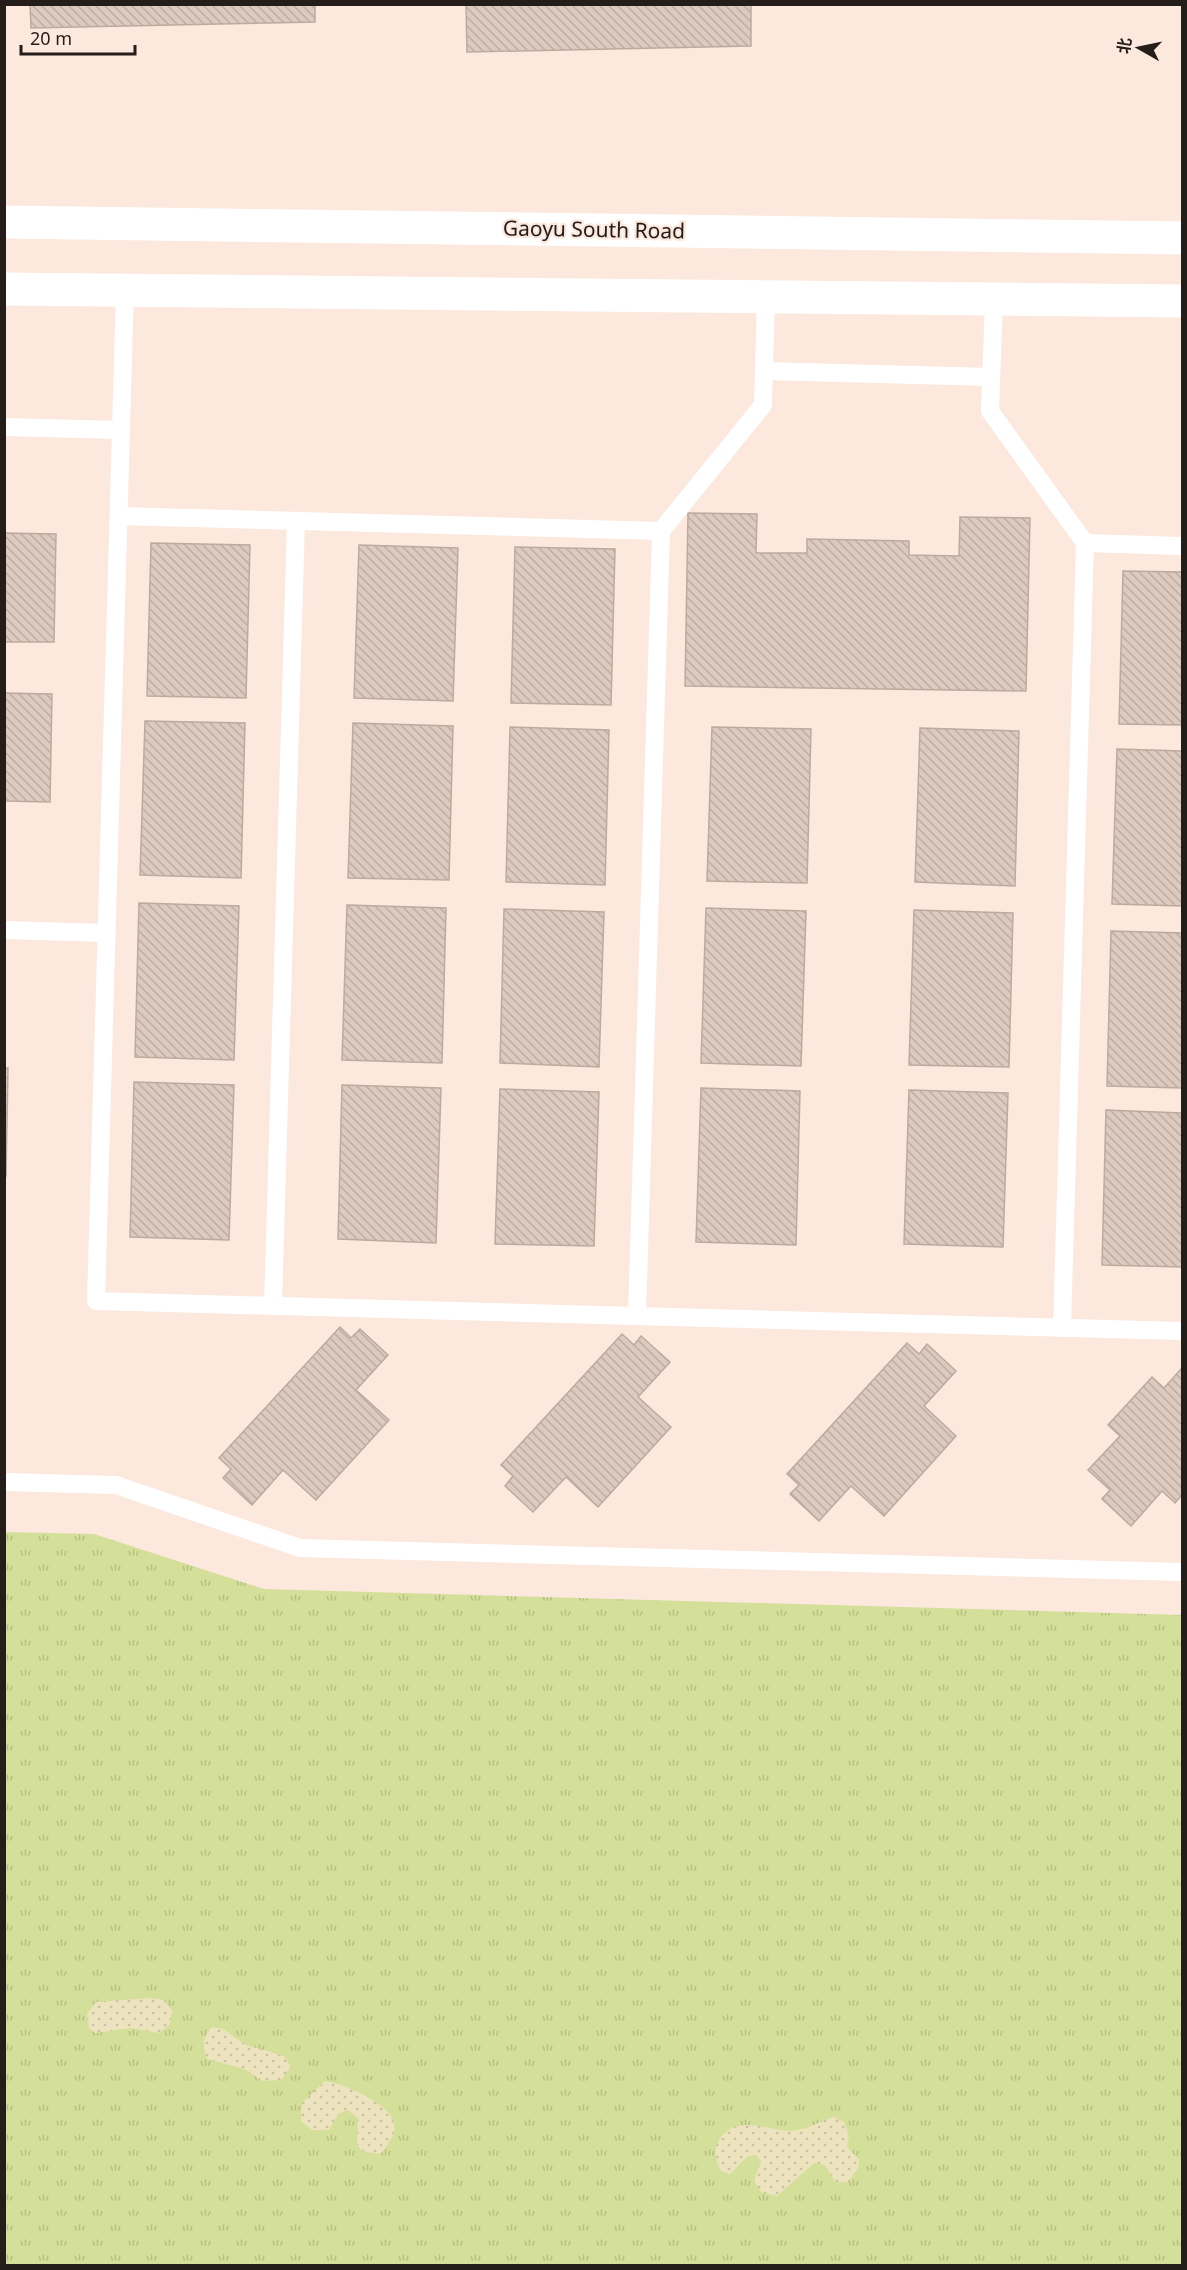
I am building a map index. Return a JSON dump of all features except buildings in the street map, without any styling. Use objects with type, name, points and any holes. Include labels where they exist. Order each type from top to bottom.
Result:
[{"type":"street","name":"Gaoyu South Road","points":[[4,222],[1182,238]]},
{"type":"street","points":[[4,288],[1182,302]]},
{"type":"lane","points":[[125,290],[96,1301],[1182,1331]]},
{"type":"lane","points":[[638,1316],[661,531],[763,405],[766,297]]},
{"type":"lane","points":[[993,299],[990,411],[1085,543],[1062,1328]]},
{"type":"lane","points":[[764,371],[991,377]]},
{"type":"lane","points":[[4,427],[121,430]]},
{"type":"lane","points":[[119,516],[661,531]]},
{"type":"lane","points":[[273,1306],[296,521]]},
{"type":"lane","points":[[1085,543],[1182,546]]},
{"type":"lane","points":[[4,930],[106,933]]},
{"type":"lane","points":[[4,1482],[117,1485],[300,1548],[1182,1572]]},
{"type":"green space","points":[[5,1532],[94,1534],[264,1589],[1182,1615],[1182,2265],[5,2266]]},
{"type":"sand","points":[[150,1998],[164,2000],[172,2011],[170,2024],[159,2033],[131,2028],[95,2033],[89,2028],[87,2014],[96,2002]]},
{"type":"sand","points":[[212,2027],[223,2029],[246,2045],[284,2056],[291,2067],[281,2080],[263,2081],[244,2069],[207,2059],[204,2042]]},
{"type":"sand","points":[[325,2081],[369,2098],[391,2116],[394,2123],[392,2137],[380,2154],[362,2151],[357,2144],[358,2118],[348,2110],[338,2114],[329,2130],[312,2130],[301,2121],[302,2103]]},
{"type":"sand","points":[[833,2117],[844,2122],[849,2135],[847,2147],[859,2160],[858,2168],[848,2182],[835,2182],[825,2165],[814,2163],[777,2196],[761,2192],[754,2181],[761,2161],[756,2155],[748,2156],[730,2174],[721,2171],[716,2155],[717,2144],[727,2131],[736,2126],[756,2126],[788,2131],[811,2126]]}]
